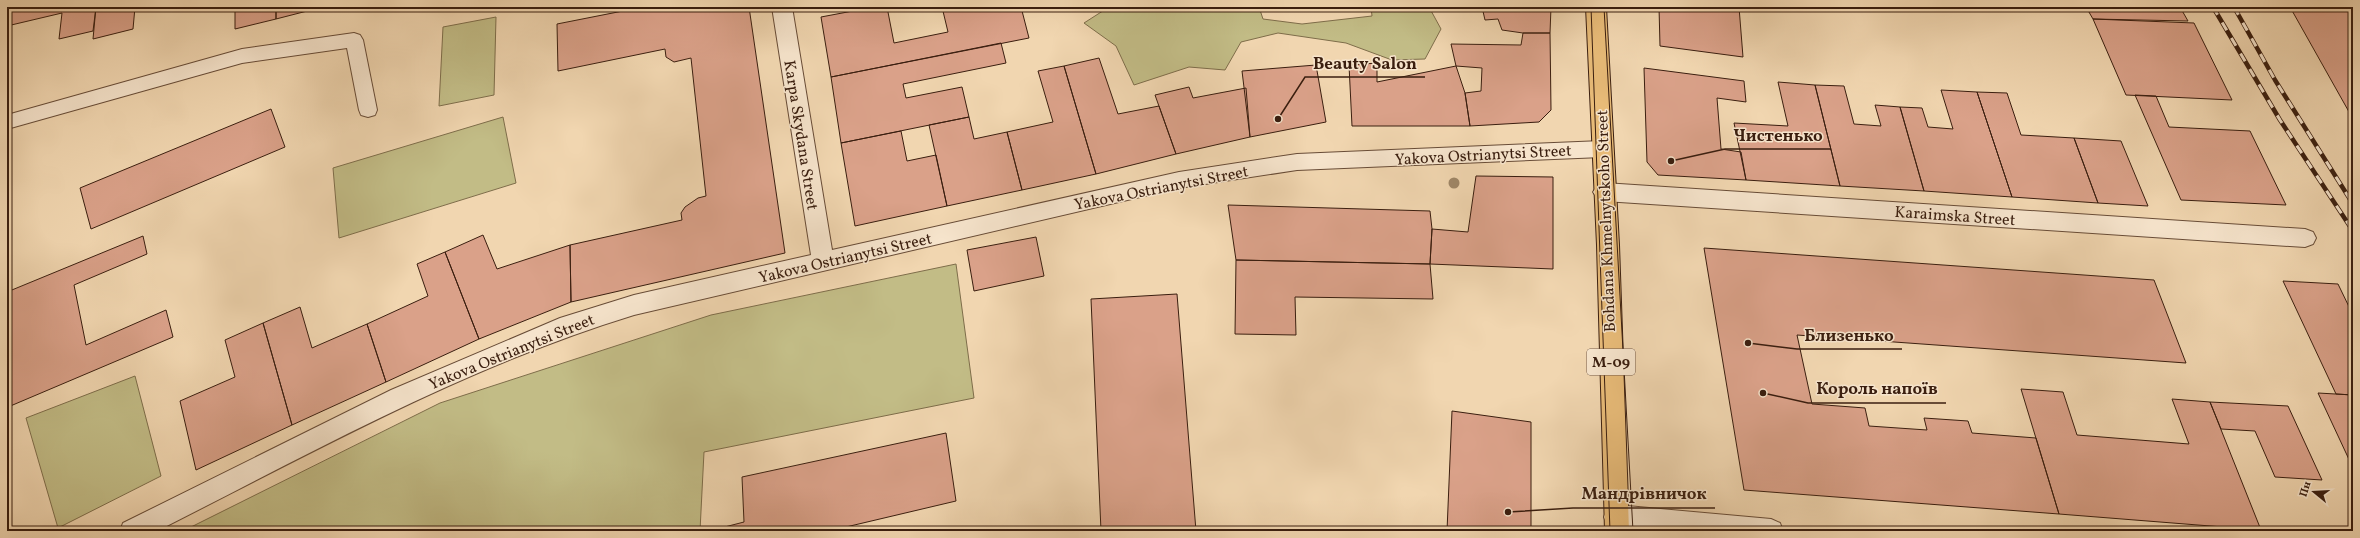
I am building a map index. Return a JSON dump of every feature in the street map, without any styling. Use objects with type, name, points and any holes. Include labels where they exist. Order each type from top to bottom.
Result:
[{"type":"main road","name":"Bohdana Khmelnytskoho Street","points":[[1596,7],[1604,192],[1608,244],[1616,524]]},
{"type":"street","name":"Karpa Skydana Street","points":[[782,7],[822,262]]},
{"type":"street","name":"Yakova Ostrianytsi Street","points":[[132,531],[399,397],[568,325],[634,305],[1179,180],[1297,162],[1602,149]]},
{"type":"street","name":"Karaimska Street","points":[[1604,192],[2305,238]]},
{"type":"street","points":[[1616,524],[1771,531]]},
{"type":"lane","points":[[7,122],[242,56],[354,40],[368,110]]},
{"type":"shaded area","points":[[1109,7],[1259,7],[1263,19],[1302,24],[1372,16],[1371,7],[1429,7],[1441,29],[1425,59],[1392,60],[1346,43],[1278,33],[1241,42],[1225,70],[1189,67],[1134,85],[1116,46],[1084,23]]},
{"type":"shaded area","points":[[496,17],[494,95],[439,106],[443,27]]},
{"type":"shaded area","points":[[503,117],[516,183],[339,238],[333,168]]},
{"type":"shaded area","points":[[956,264],[974,398],[704,452],[700,531],[183,531],[440,403],[711,315]]},
{"type":"shaded area","points":[[135,376],[161,476],[58,528],[26,418]]},
{"type":"building","points":[[7,7],[96,7],[93,31],[59,39],[62,13],[7,26]]},
{"type":"building","points":[[96,7],[135,7],[133,29],[93,39]]},
{"type":"building","points":[[235,7],[276,7],[276,19],[235,29]]},
{"type":"building","points":[[276,7],[315,7],[315,9],[276,19]]},
{"type":"building","points":[[643,7],[749,7],[785,253],[571,302],[570,245],[682,220],[681,213],[685,207],[698,198],[706,196],[691,58],[674,62],[666,57],[665,49],[558,71],[557,24]]},
{"type":"building","points":[[874,7],[887,7],[894,43],[948,32],[942,7],[1021,7],[1029,38],[831,77],[821,17]]},
{"type":"building","points":[[1268,7],[1336,7],[1268,11]]},
{"type":"building","points":[[1482,7],[1551,7],[1550,33],[1523,33],[1502,30],[1498,19],[1485,20]]},
{"type":"building","points":[[1659,7],[1739,7],[1743,57],[1660,46]]},
{"type":"building","points":[[2086,7],[2180,7],[2188,21],[2093,19]]},
{"type":"building","points":[[2290,7],[2350,7],[2353,13],[2353,119]]},
{"type":"building","points":[[2093,19],[2194,23],[2232,100],[2126,95]]},
{"type":"building","points":[[1523,33],[1550,33],[1551,110],[1539,122],[1470,126],[1465,93],[1481,91],[1482,68],[1456,66],[1451,44],[1521,45]]},
{"type":"building","points":[[1001,43],[1006,63],[903,84],[906,98],[962,87],[969,117],[841,143],[831,77]]},
{"type":"building","points":[[1099,58],[1118,114],[1159,106],[1176,154],[1096,174],[1064,66]]},
{"type":"building","points":[[1377,63],[1377,82],[1456,66],[1465,93],[1470,126],[1352,126],[1349,65]]},
{"type":"building","points":[[1316,65],[1326,122],[1250,137],[1242,71]]},
{"type":"building","points":[[1064,66],[1096,174],[1022,190],[1007,132],[1053,122],[1038,71]]},
{"type":"building","points":[[1644,68],[1744,81],[1746,102],[1717,98],[1721,149],[1741,152],[1746,180],[1658,175],[1647,162]]},
{"type":"building","points":[[1778,82],[1815,85],[1840,186],[1746,180],[1734,123],[1788,126]]},
{"type":"building","points":[[1815,85],[1844,86],[1854,124],[1881,126],[1875,105],[1900,107],[1924,191],[1840,186]]},
{"type":"building","points":[[1189,87],[1193,98],[1246,88],[1250,137],[1176,154],[1155,95]]},
{"type":"building","points":[[1941,90],[1977,92],[2012,197],[1924,191],[1900,107],[1922,108],[1928,127],[1953,129]]},
{"type":"building","points":[[1977,92],[2007,93],[2021,135],[2074,138],[2098,203],[2012,197]]},
{"type":"building","points":[[2135,95],[2156,96],[2169,127],[2250,131],[2286,205],[2181,200]]},
{"type":"building","points":[[271,109],[285,147],[91,229],[80,188]]},
{"type":"building","points":[[969,117],[974,139],[1007,132],[1022,190],[947,206],[929,125]]},
{"type":"building","points":[[901,131],[907,161],[936,155],[947,206],[855,226],[841,143]]},
{"type":"building","points":[[2074,138],[2121,141],[2148,206],[2098,203]]},
{"type":"building","points":[[1476,176],[1553,177],[1553,269],[1430,264],[1432,229],[1468,232]]},
{"type":"building","points":[[1228,205],[1430,211],[1432,229],[1430,264],[1236,260]]},
{"type":"building","points":[[483,235],[497,269],[570,245],[571,302],[479,339],[445,252]]},
{"type":"building","points":[[143,236],[147,254],[74,285],[86,345],[166,310],[173,337],[8,407],[7,292]]},
{"type":"building","points":[[1036,237],[1044,276],[974,291],[967,250]]},
{"type":"building","points":[[1704,248],[2154,280],[2186,363],[1797,335],[1812,404],[1865,408],[1869,426],[1927,430],[1924,418],[1968,421],[1972,433],[2036,438],[2059,514],[1744,490]]},
{"type":"building","points":[[445,252],[479,339],[386,382],[367,324],[428,296],[417,264]]},
{"type":"building","points":[[1236,260],[1430,264],[1433,299],[1295,297],[1296,335],[1235,334]]},
{"type":"building","points":[[2283,281],[2338,284],[2353,315],[2353,395],[2336,394]]},
{"type":"building","points":[[1177,294],[1196,531],[1101,531],[1091,299]]},
{"type":"building","points":[[300,307],[312,348],[367,324],[386,382],[292,425],[263,323]]},
{"type":"building","points":[[263,323],[292,425],[196,470],[180,401],[235,377],[225,340]]},
{"type":"building","points":[[2021,389],[2063,392],[2077,435],[2189,444],[2172,399],[2210,402],[2261,530],[2059,514]]},
{"type":"building","points":[[2318,393],[2353,395],[2353,468]]},
{"type":"building","points":[[2210,402],[2288,406],[2322,480],[2275,477],[2255,431],[2221,429]]},
{"type":"building","points":[[1452,411],[1531,422],[1531,531],[1447,531]]},
{"type":"building","points":[[946,433],[956,501],[829,531],[709,531],[744,522],[742,477]]},
{"type":"tram line","points":[[1591,7],[1610,531]]},
{"type":"tram line","points":[[1604,7],[1633,531]]},
{"type":"railway","points":[[2213,7],[2280,120],[2353,231]]},
{"type":"railway","points":[[2234,7],[2275,80],[2353,204]]},
{"type":"place","name":"Beauty Salon","points":[[1278,119]]},
{"type":"place","name":"Чистенько","points":[[1671,161]]},
{"type":"place","name":"Близенько","points":[[1748,343]]},
{"type":"place","name":"Король напоїв","points":[[1763,393]]},
{"type":"place","name":"Мандрівничок","points":[[1508,512]]}]
